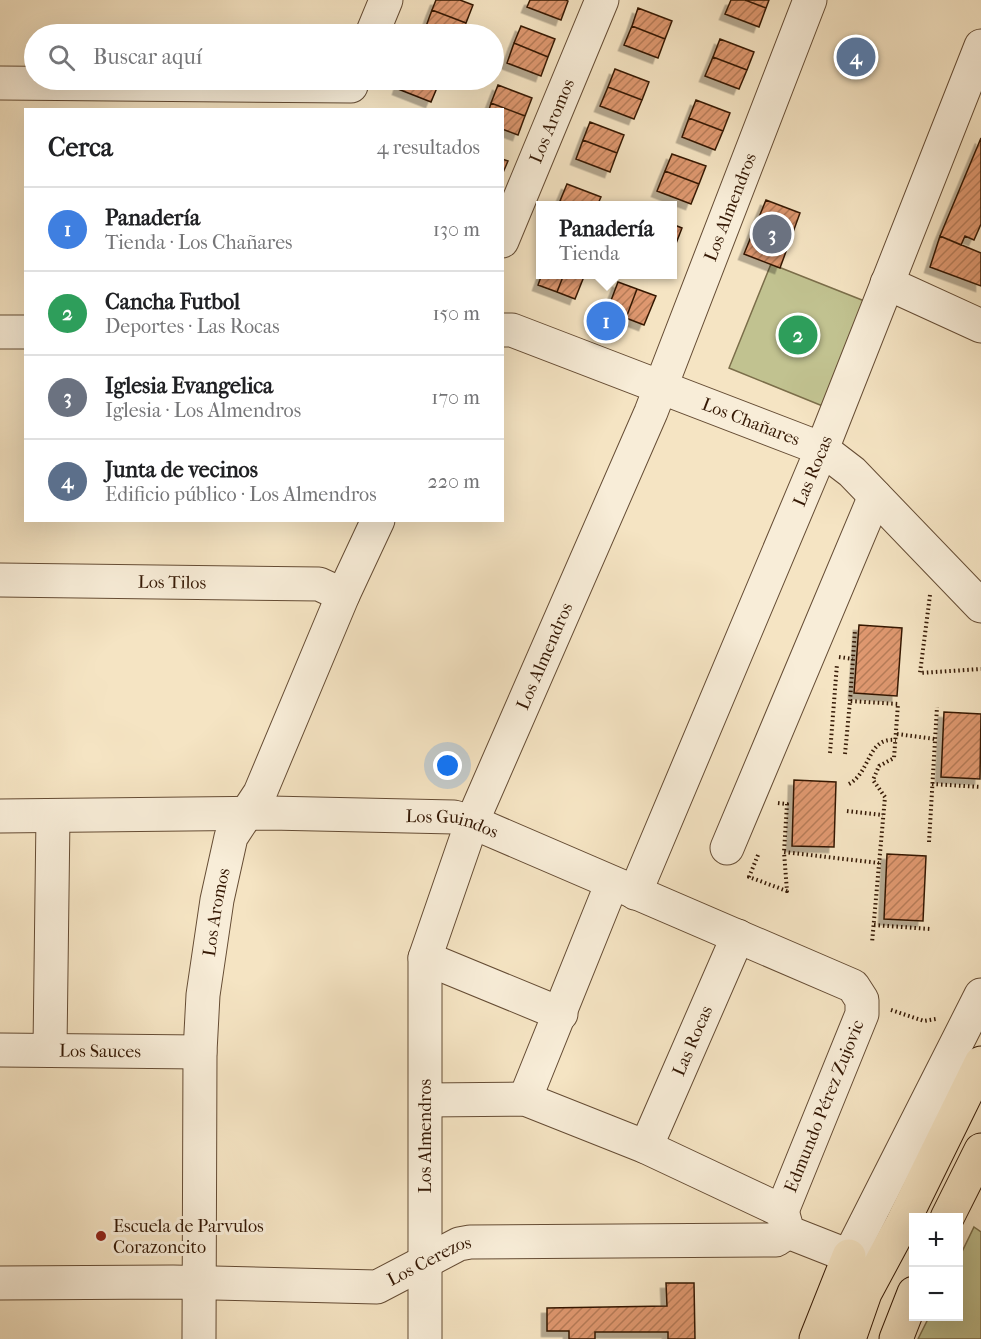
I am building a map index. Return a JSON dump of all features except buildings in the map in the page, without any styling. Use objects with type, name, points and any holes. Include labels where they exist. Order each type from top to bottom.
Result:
[{"type":"highway","points":[[849,1339],[865,1293],[902,1224],[981,1063]]},
{"type":"highway","points":[[949,1213],[981,1150]]},
{"type":"highway","points":[[816,1339],[849,1256]]},
{"type":"highway","points":[[896,1339],[909,1306]]},
{"type":"street","points":[[376,24],[386,0]]},
{"type":"street","name":"Los Aromos","points":[[504,236],[602,0]]},
{"type":"street","name":"Los Almendros","points":[[425,1339],[425,958],[472,822],[661,388],[810,0]]},
{"type":"street","name":"Las Rocas","points":[[623,888],[822,449],[981,46]]},
{"type":"street","points":[[0,83],[24,84]]},
{"type":"street","points":[[271,90],[349,92]]},
{"type":"street","points":[[887,283],[981,326]]},
{"type":"street","name":"Los Chañares","points":[[504,330],[512,330],[822,449],[852,472],[936,558],[977,594]]},
{"type":"street","points":[[0,332],[24,332]]},
{"type":"street","points":[[727,848],[875,496]]},
{"type":"street","name":"Los Aromos","points":[[199,1339],[200,1052],[203,995],[217,900],[231,837],[260,793],[343,594],[377,522]]},
{"type":"street","name":"Los Tilos","points":[[0,580],[319,584],[343,594]]},
{"type":"street","name":"Los Guindos","points":[[0,816],[247,814],[454,817],[472,822],[853,986],[862,1000]]},
{"type":"street","points":[[50,1048],[53,816]]},
{"type":"street","points":[[525,1099],[561,1014],[623,888]]},
{"type":"street","name":"Las Rocas","points":[[646,1148],[738,936]]},
{"type":"street","points":[[425,958],[561,1014]]},
{"type":"street","points":[[426,1100],[525,1099],[646,1148],[849,1256],[981,995]]},
{"type":"street","name":"Edmundo Pérez Zujovic","points":[[785,1222],[862,1014],[862,1000]]},
{"type":"street","name":"Los Sauces","points":[[0,1050],[50,1048],[200,1052]]},
{"type":"street","name":"Los Cerezos","points":[[0,1283],[199,1282],[377,1287],[384,1286],[459,1244],[471,1242],[776,1240],[785,1222]]},
{"type":"path","points":[[936,558],[920,673],[981,669]]},
{"type":"path","points":[[845,754],[855,630]]},
{"type":"path","points":[[830,753],[838,648]]},
{"type":"path","points":[[838,657],[853,659]]},
{"type":"path","points":[[850,701],[898,704],[894,758],[879,766],[873,780],[885,797],[872,943]]},
{"type":"path","points":[[928,842],[937,706]]},
{"type":"path","points":[[849,784],[864,773],[873,747],[884,741],[896,737],[935,739]]},
{"type":"path","points":[[932,784],[981,787]]},
{"type":"path","points":[[774,814],[782,792]]},
{"type":"path","points":[[762,845],[749,877],[787,891],[784,852],[787,804],[778,803]]},
{"type":"path","points":[[847,811],[883,815]]},
{"type":"path","points":[[784,852],[879,863]]},
{"type":"path","points":[[874,925],[930,929]]},
{"type":"path","points":[[862,1000],[924,1021],[940,1019]]},
{"type":"green space","points":[[771,264],[867,302],[825,407],[729,368]]},
{"type":"green space","points":[[974,1227],[981,1232],[981,1339],[918,1339],[927,1321],[963,1321],[963,1250]]},
{"type":"place","name":"Junta de vecinos","points":[[856,57]]},
{"type":"place","name":"Iglesia Evangelica","points":[[772,234]]},
{"type":"place","name":"Panadería","points":[[606,321]]},
{"type":"place","name":"Cancha Futbol","points":[[798,335]]},
{"type":"place","name":"Escuela de Parvulos Corazoncito","points":[[101,1236]]}]
